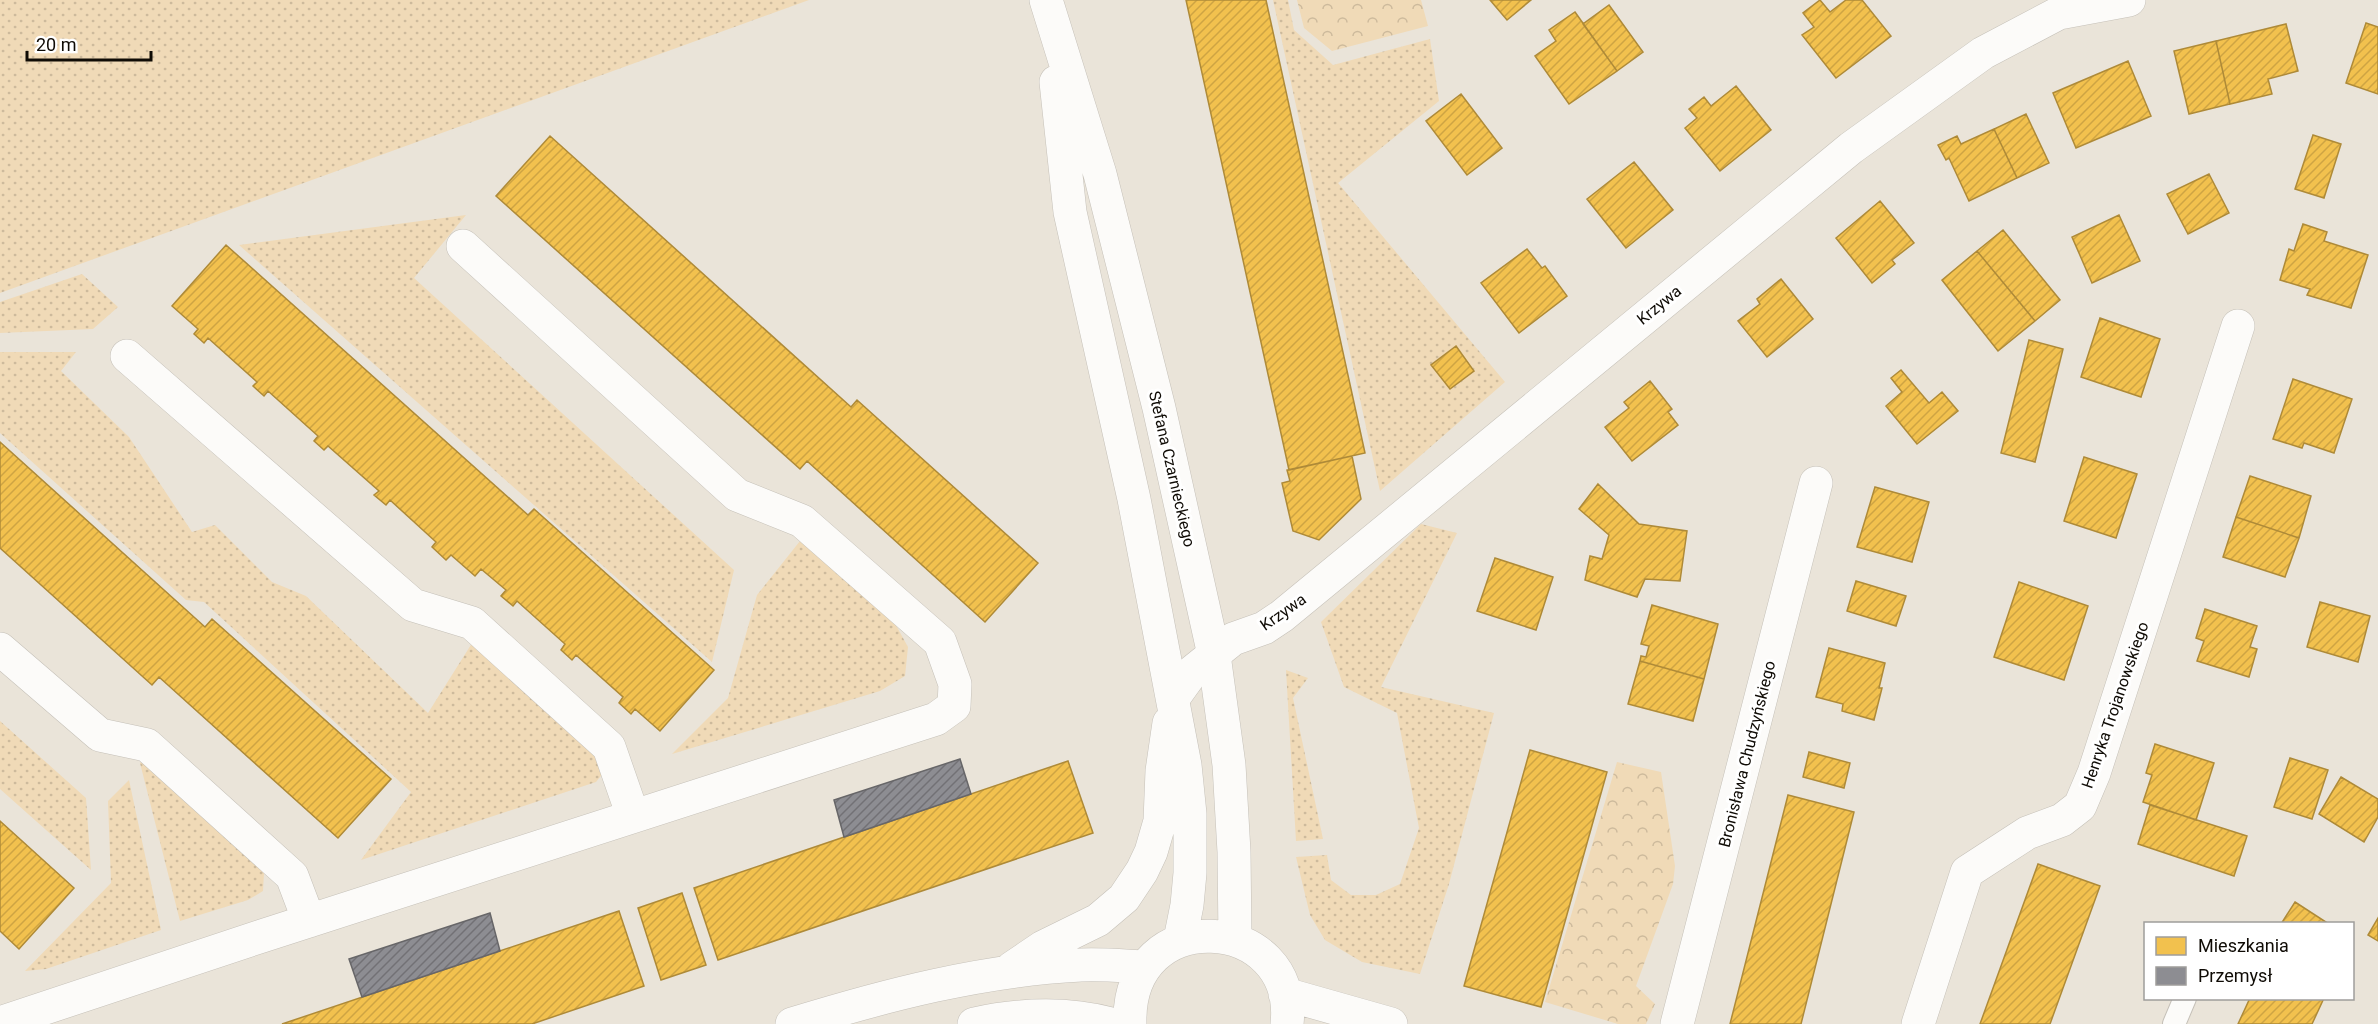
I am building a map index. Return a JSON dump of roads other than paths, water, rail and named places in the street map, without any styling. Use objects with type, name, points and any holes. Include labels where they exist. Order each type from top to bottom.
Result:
[{"type":"street","name":"Krzywa","points":[[1173,697],[1192,672],[1233,639],[1264,628],[1282,616],[1851,148],[1983,53],[2058,6],[2129,0]]},
{"type":"street","name":"Stefana Czarnieckiego","points":[[1047,4],[1100,174],[1159,408],[1215,655],[1229,765],[1234,852],[1235,939]]},
{"type":"street","name":"Stefana Czarnieckiego","points":[[1047,4],[1070,212],[1134,499],[1185,765],[1190,814],[1190,873],[1180,940]]},
{"type":"street","points":[[0,1023],[936,719],[954,706],[955,684],[940,642],[802,521],[738,495],[463,246]]},
{"type":"street","name":"Henryka Trojanowskiego","points":[[1918,1024],[1967,872],[2027,832],[2062,820],[2080,806],[2094,773],[2238,326]]},
{"type":"street","points":[[127,356],[413,605],[472,623],[584,723],[609,747],[633,816]]},
{"type":"street","name":"Bronisława Chudzyńskiego","points":[[1677,1024],[1816,483]]},
{"type":"street","points":[[0,648],[100,735],[147,746],[292,876],[309,921]]},
{"type":"street","points":[[1005,972],[1043,947],[1098,920],[1124,898],[1142,871],[1151,852],[1160,821],[1162,771],[1173,697]]},
{"type":"street","points":[[1130,1024],[1130,1007],[1135,986],[1145,967],[1161,951],[1180,940],[1217,935],[1235,939],[1257,952],[1275,971],[1286,1009],[1390,1024]]},
{"type":"street","points":[[792,1024],[921,988],[1005,972],[1084,965],[1145,967]]},
{"type":"street","points":[[974,1024],[1009,1018],[1057,1015],[1111,1024]]},
{"type":"lane","points":[[2174,1024],[2185,1000]]}]
